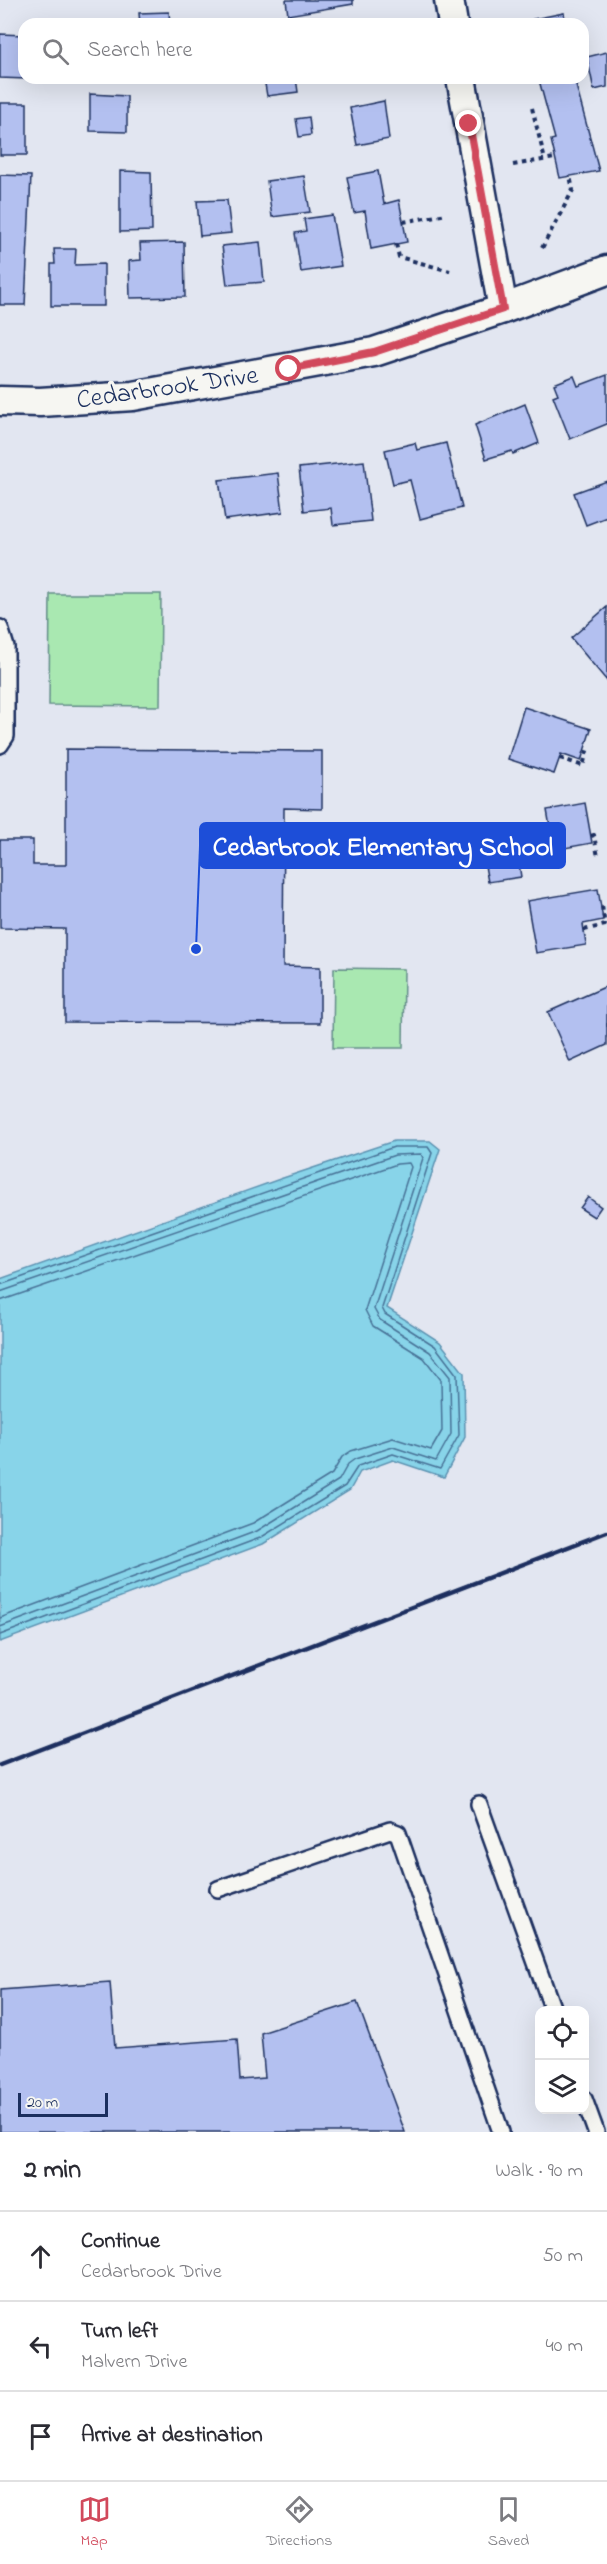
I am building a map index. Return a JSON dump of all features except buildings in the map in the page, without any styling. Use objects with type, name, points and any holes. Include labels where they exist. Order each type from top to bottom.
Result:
[{"type":"street","points":[[449,0],[452,18]]},
{"type":"street","points":[[462,84],[503,309]]},
{"type":"street","name":"Cedarbrook Drive","points":[[0,401],[40,402],[125,397],[374,352],[503,309],[607,270]]},
{"type":"lane","points":[[0,628],[6,647],[6,736],[0,745]]},
{"type":"lane","points":[[479,1804],[552,2006]]},
{"type":"lane","points":[[218,1889],[390,1830],[398,1833],[501,2132]]},
{"type":"lane","points":[[589,2111],[596,2132]]},
{"type":"path","points":[[532,108],[545,160]]},
{"type":"path","points":[[513,165],[555,158]]},
{"type":"path","points":[[542,248],[573,190],[570,176]]},
{"type":"path","points":[[403,222],[447,214]]},
{"type":"path","points":[[396,244],[399,257],[450,271]]},
{"type":"path","points":[[560,758],[583,766],[588,747]]},
{"type":"path","points":[[591,836],[594,835],[598,857]]},
{"type":"path","points":[[584,930],[605,926],[602,906]]},
{"type":"green space","points":[[50,594],[161,594],[160,706],[49,705]]},
{"type":"green space","points":[[334,968],[404,969],[403,1048],[333,1048]]},
{"type":"water","points":[[394,1141],[430,1141],[440,1149],[387,1308],[440,1342],[464,1373],[465,1437],[444,1477],[393,1460],[360,1472],[350,1490],[263,1544],[0,1642],[0,1279],[280,1179]]},
{"type":"railway","points":[[0,1765],[607,1532]]},
{"type":"place","name":"Cedarbrook Elementary School","points":[[196,949]]},
{"type":"route","points":[[289,369],[374,352],[503,309],[469,124]]}]
